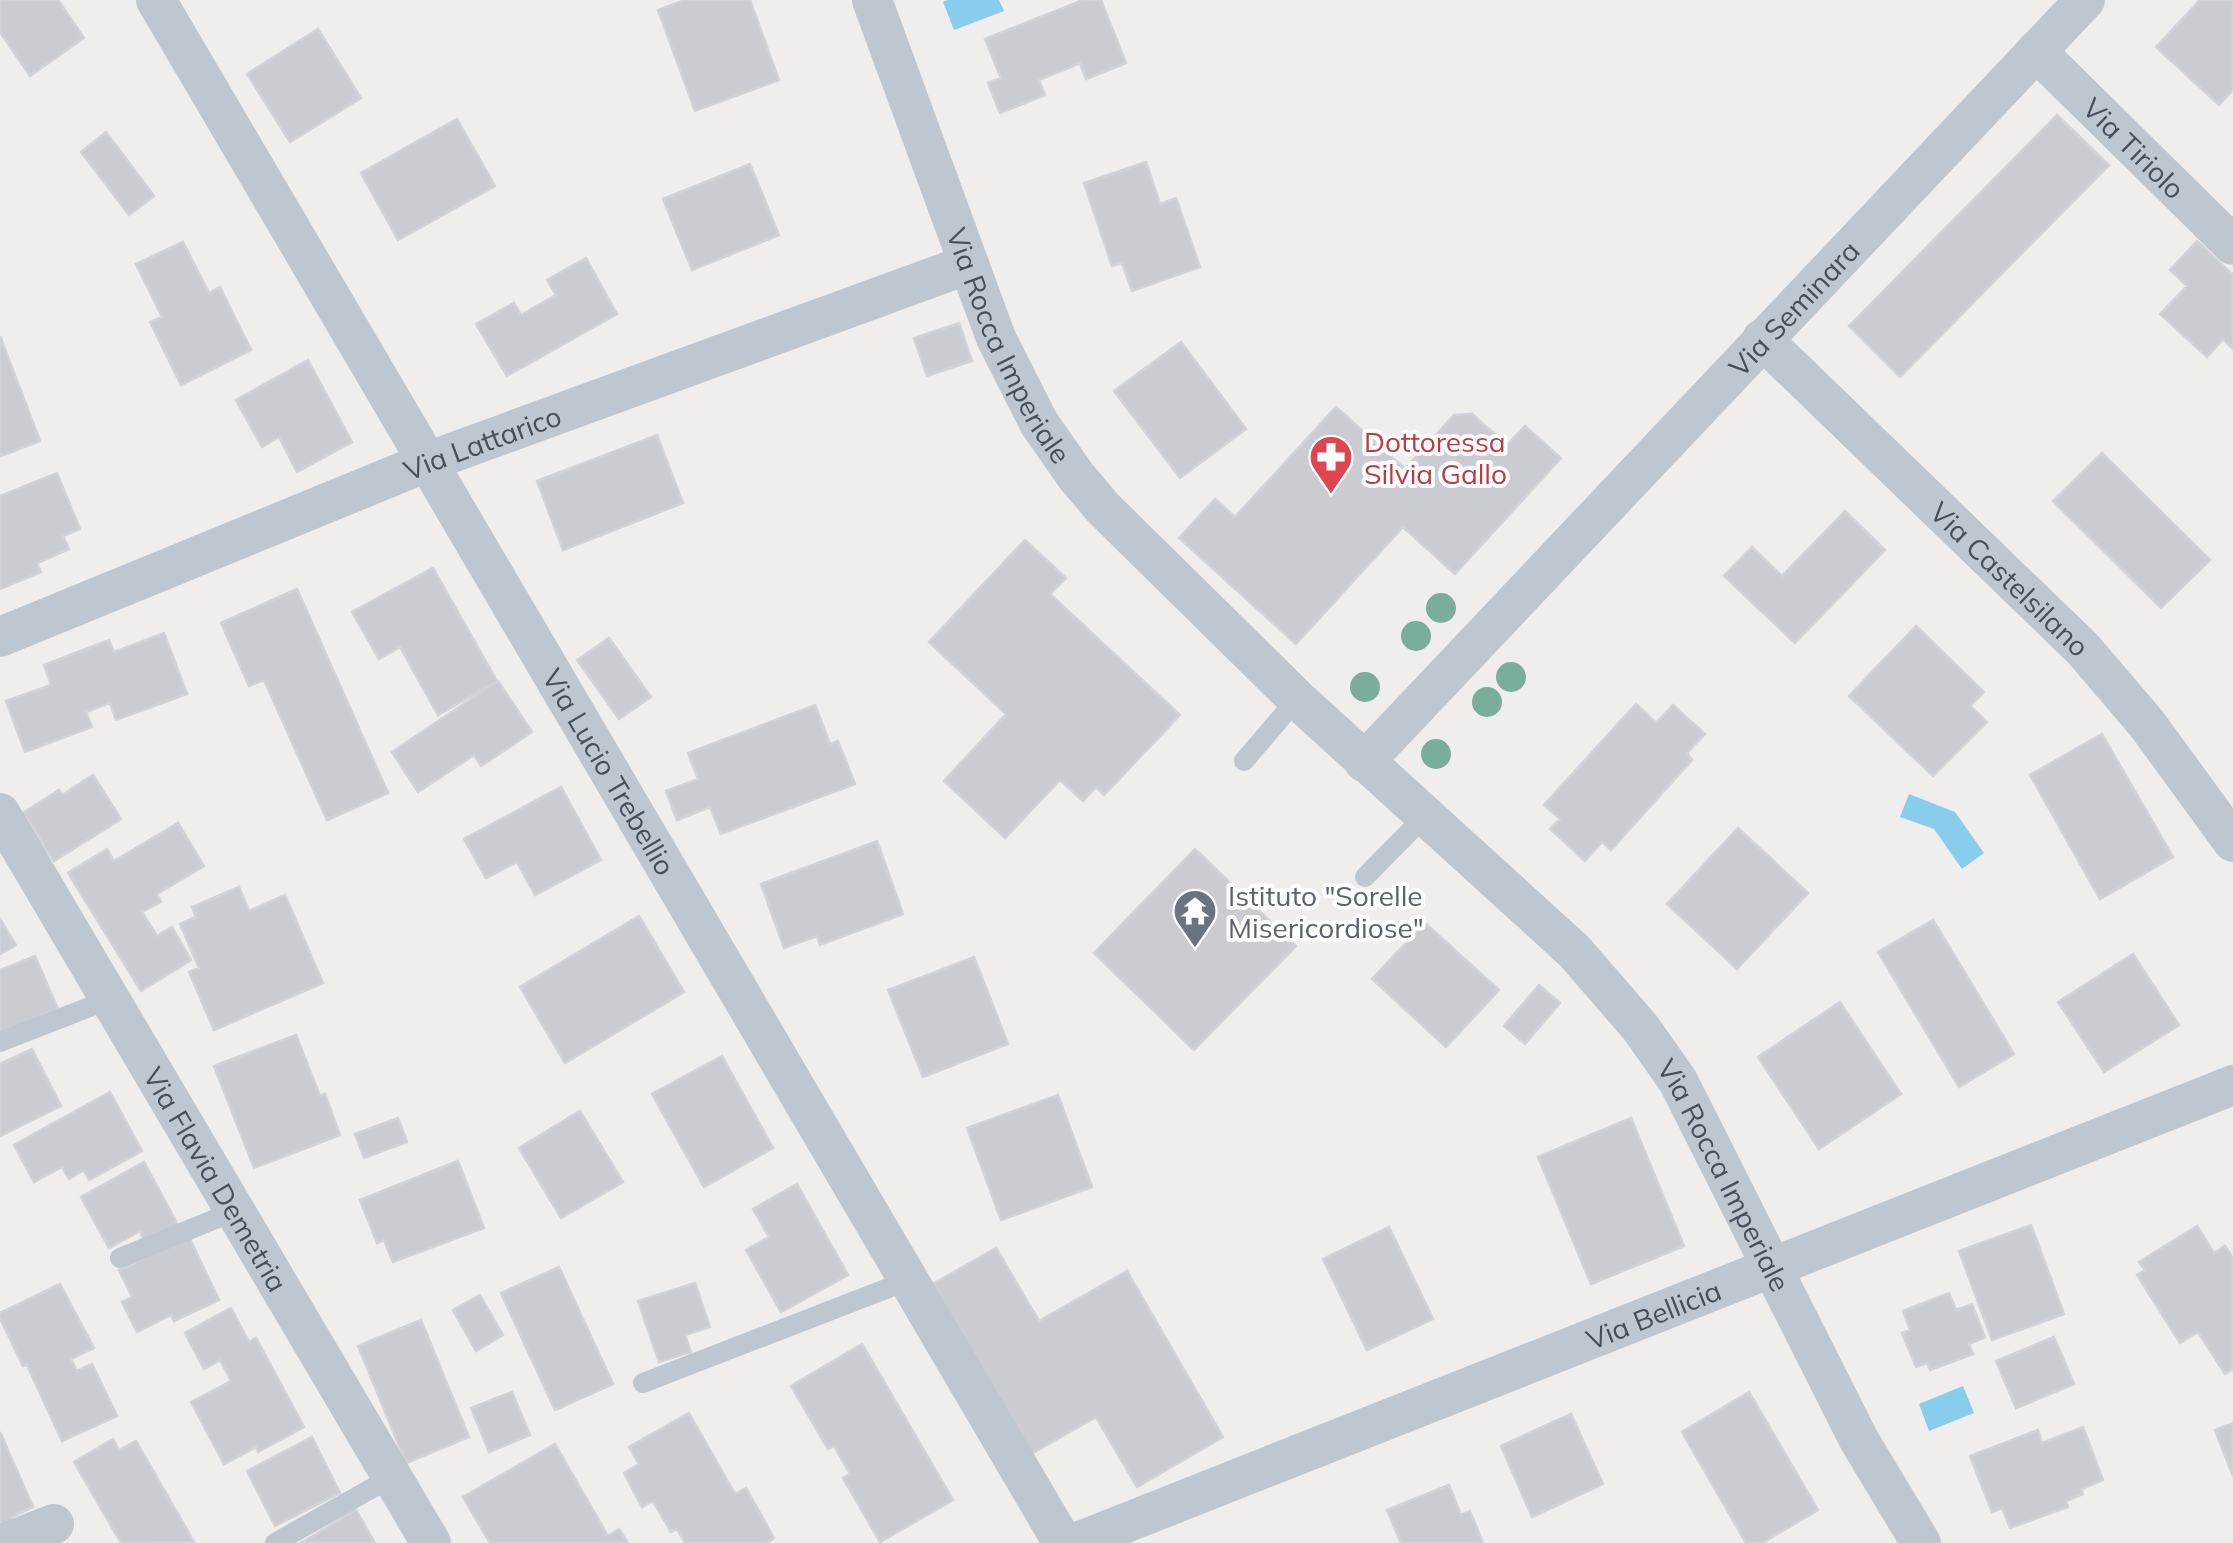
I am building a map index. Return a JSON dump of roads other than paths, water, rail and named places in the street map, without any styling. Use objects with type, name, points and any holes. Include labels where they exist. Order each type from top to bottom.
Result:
[{"type":"street","name":"Via Lucio Trebellio","points":[[156,0],[1064,1543]]},
{"type":"street","name":"Via Rocca Imperiale","points":[[872,0],[1006,360],[1049,438],[1103,508],[1232,639],[1574,951],[1640,1027],[1685,1095],[1859,1440],[1921,1543]]},
{"type":"street","name":"Via Seminara","points":[[1364,762],[2085,0]]},
{"type":"street","name":"Via Tiriolo","points":[[2036,50],[2233,245]]},
{"type":"street","name":"Via Lattarico","points":[[0,637],[426,462],[969,264]]},
{"type":"street","name":"Via Castelsilano","points":[[1762,339],[2083,649],[2147,724],[2233,842]]},
{"type":"street","name":"Via Flavia Demetria","points":[[0,813],[431,1543]]},
{"type":"street","name":"Via Bellicia","points":[[1075,1543],[2233,1086]]},
{"type":"street","points":[[5,1543],[54,1524]]},
{"type":"lane","points":[[1244,761],[1297,700]]},
{"type":"lane","points":[[1365,877],[1424,817]]},
{"type":"lane","points":[[0,1042],[110,999]]},
{"type":"lane","points":[[120,1258],[235,1211]]},
{"type":"lane","points":[[643,1384],[909,1280]]},
{"type":"lane","points":[[275,1543],[392,1478]]},
{"type":"water","points":[[999,0],[1004,11],[954,30],[943,2]]},
{"type":"water","points":[[1909,794],[1955,812],[1984,853],[1962,869],[1934,829],[1900,817]]},
{"type":"water","points":[[1963,1386],[1974,1413],[1929,1431],[1919,1404]]},
{"type":"place","name":"Dottoressa Silvia Gallo","points":[[1331,495]]},
{"type":"place","name":"Istituto \"Sorelle Misericordiose\"","points":[[1195,949]]}]
